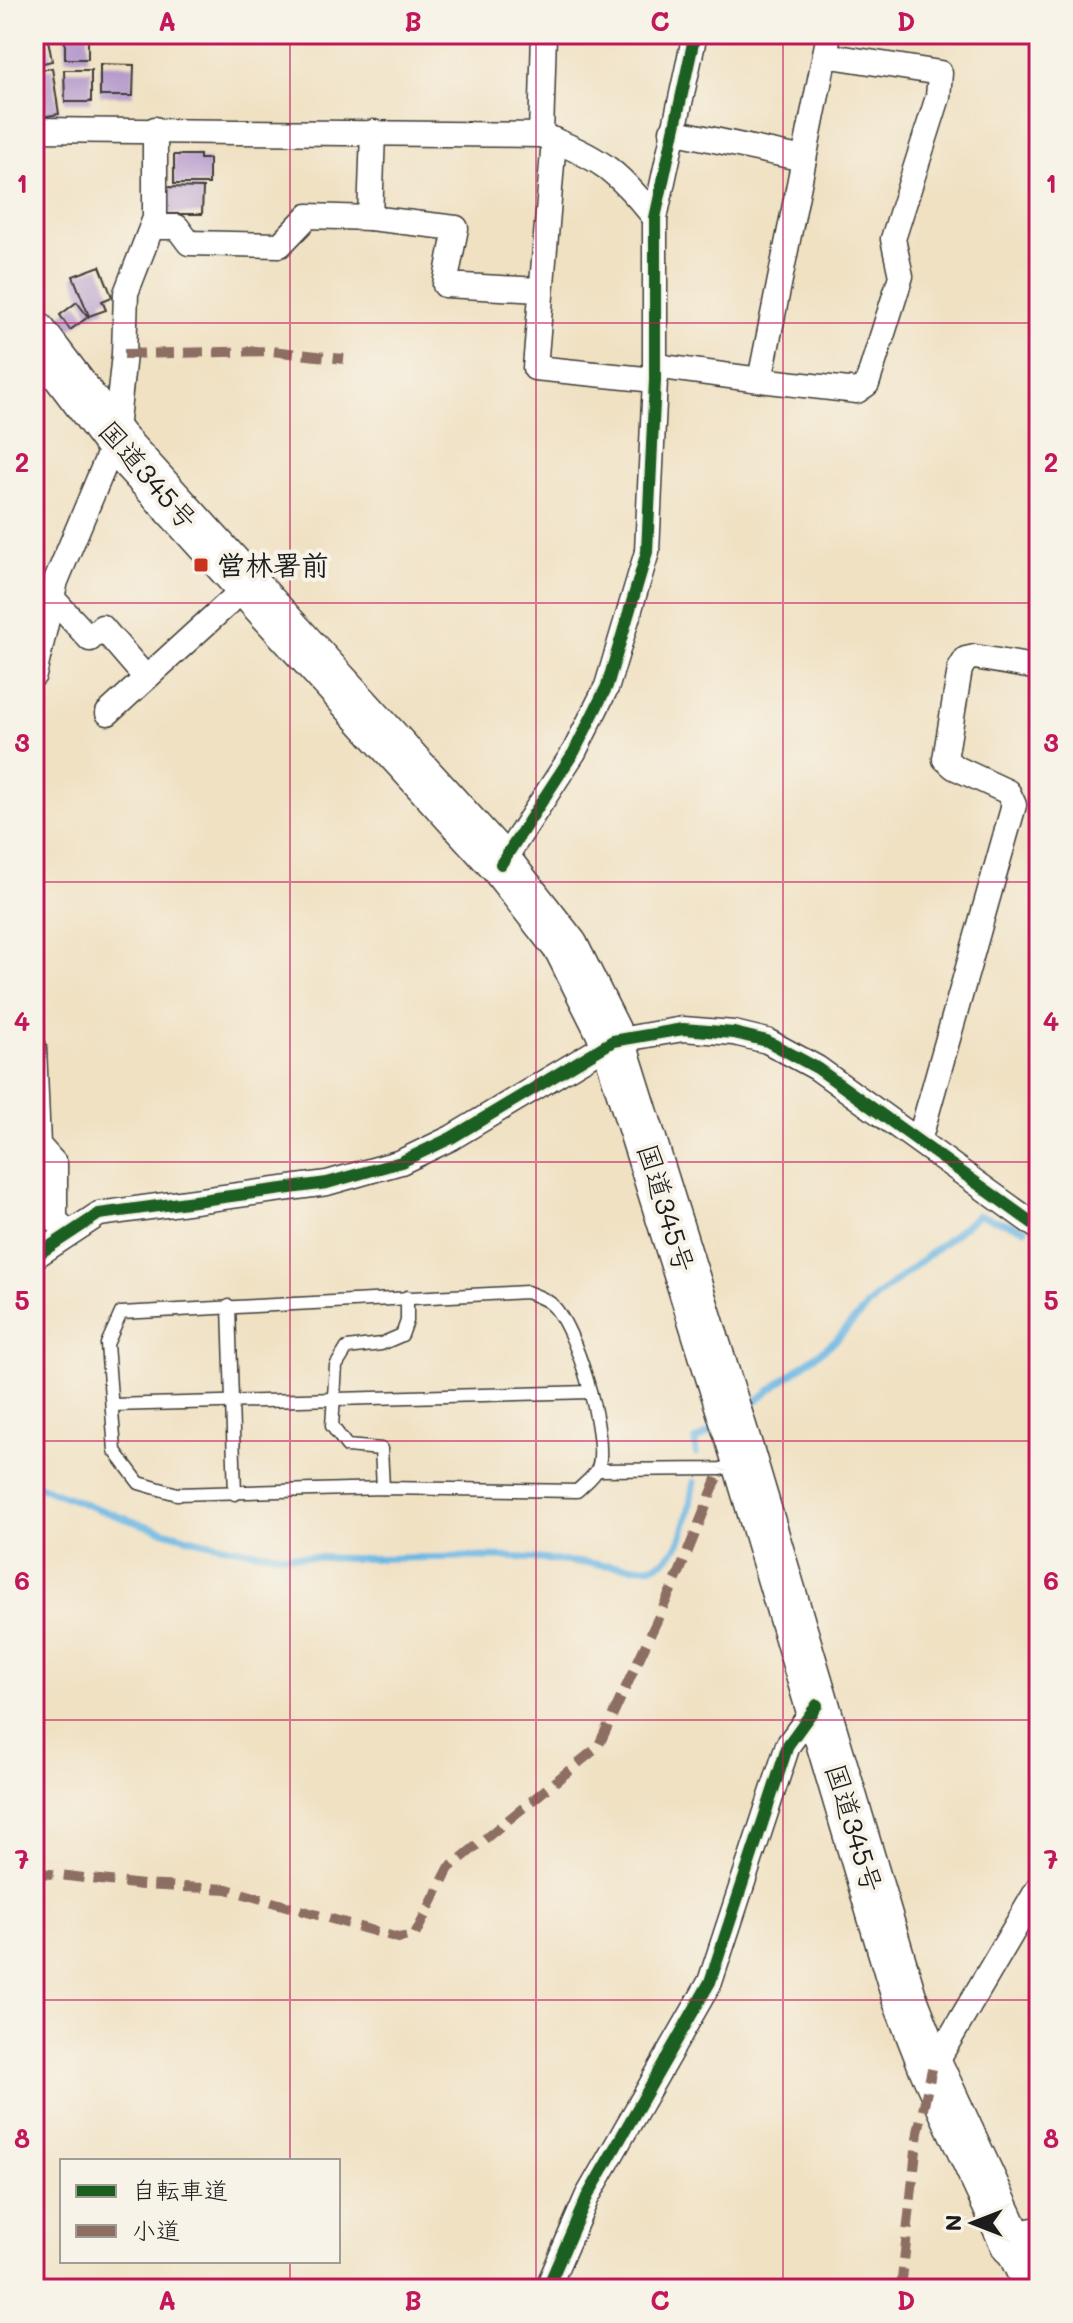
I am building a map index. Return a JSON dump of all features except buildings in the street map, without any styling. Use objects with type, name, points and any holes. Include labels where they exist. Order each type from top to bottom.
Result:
[{"type":"highway","name":"国道345号","points":[[34,333],[115,440],[501,864],[566,947],[613,1041],[744,1459],[904,1997],[932,2069],[1026,2242]]},
{"type":"main road","points":[[1026,2242],[1034,2289]]},
{"type":"street","points":[[544,34],[548,137],[535,368],[760,380],[857,391],[867,384],[901,276],[893,239],[938,97],[940,73],[827,45],[760,380]]},
{"type":"street","points":[[501,864],[574,752],[607,686],[626,631],[647,552],[655,373],[655,218],[695,34]]},
{"type":"street","points":[[34,130],[155,129],[548,137],[589,153],[626,182],[655,218]]},
{"type":"street","points":[[34,675],[47,588],[115,440],[124,354],[126,293],[155,218],[155,129]]},
{"type":"street","points":[[672,131],[804,159]]},
{"type":"street","points":[[370,218],[373,132]]},
{"type":"street","points":[[152,227],[177,227],[189,243],[280,245],[308,216],[370,218],[456,228],[445,285],[540,290]]},
{"type":"street","points":[[108,713],[247,586]]},
{"type":"street","points":[[47,588],[90,639],[102,627],[146,678]]},
{"type":"street","points":[[919,1141],[1014,805],[1008,792],[954,767],[945,759],[960,669],[966,659],[975,657],[1039,668]]},
{"type":"street","points":[[34,1257],[99,1214],[327,1183],[401,1162],[451,1138],[613,1041],[683,1029],[734,1033],[767,1041],[817,1068],[919,1141],[1034,1217]]},
{"type":"street","points":[[34,1047],[38,1145],[55,1164],[55,1220],[69,1233]]},
{"type":"street","points":[[547,2289],[587,2197],[710,1982],[788,1745],[817,1705]]},
{"type":"street","points":[[932,2069],[1039,1887]]},
{"type":"lane","points":[[527,1292],[551,1303],[566,1326],[590,1392],[601,1441],[598,1470],[577,1491],[383,1488],[177,1494],[139,1483],[115,1451],[107,1344],[121,1313],[407,1297],[527,1292]]},
{"type":"lane","points":[[383,1488],[381,1449],[347,1446],[332,1426],[336,1366],[347,1348],[381,1344],[402,1335],[407,1321],[407,1297]]},
{"type":"lane","points":[[229,1306],[235,1494]]},
{"type":"lane","points":[[112,1405],[590,1392]]},
{"type":"lane","points":[[598,1470],[721,1469],[744,1459]]},
{"type":"waterway","points":[[748,1407],[836,1340],[875,1298],[978,1215],[1025,1229]]},
{"type":"waterway","points":[[696,1453],[695,1441],[716,1428]]},
{"type":"waterway","points":[[34,1484],[157,1529],[252,1551],[344,1558],[523,1558],[650,1567],[672,1554],[678,1544],[687,1520],[694,1482]]},
{"type":"marked path","points":[[124,354],[271,351],[344,359]]},
{"type":"marked path","points":[[34,1872],[142,1885],[227,1889],[398,1938],[415,1935],[449,1868],[598,1747],[680,1571],[721,1469]]},
{"type":"marked path","points":[[901,2289],[918,2132],[932,2069]]},
{"type":"cycle path","points":[[501,864],[574,752],[607,686],[647,552],[655,380],[655,218],[695,34]]},
{"type":"cycle path","points":[[34,1257],[99,1214],[327,1183],[401,1162],[451,1138],[613,1041],[683,1029],[734,1033],[767,1041],[817,1068],[1039,1228]]},
{"type":"cycle path","points":[[547,2289],[587,2197],[710,1982],[788,1745],[817,1705]]},
{"type":"place","name":"営林署前","points":[[201,565]]}]
